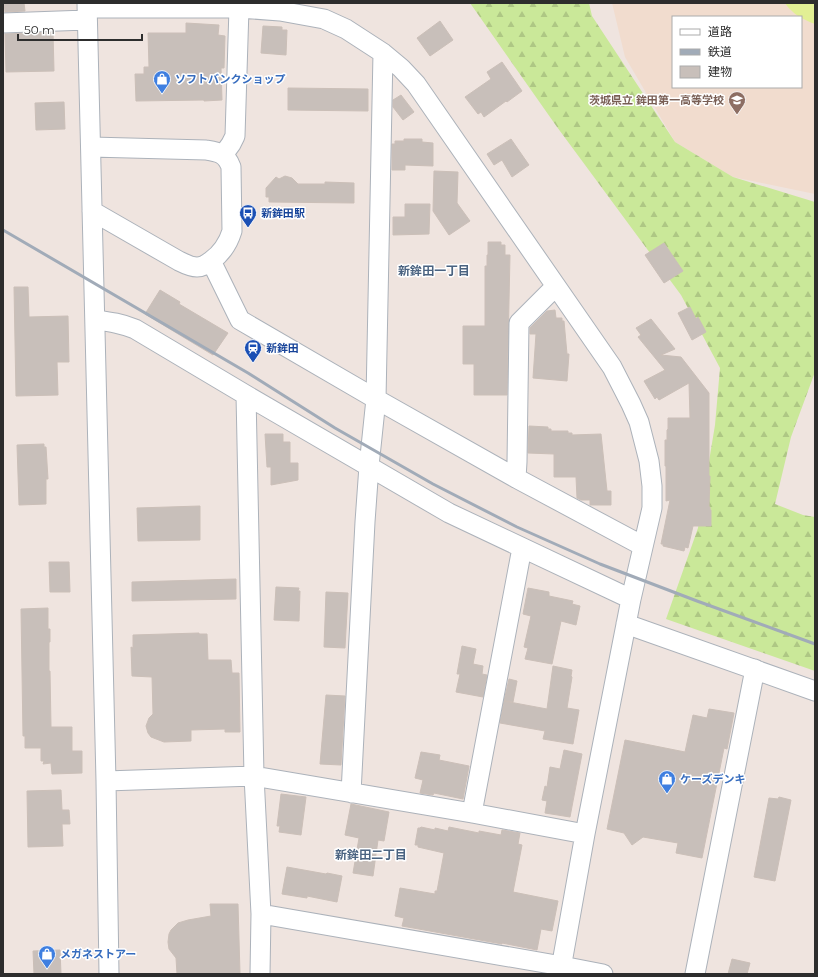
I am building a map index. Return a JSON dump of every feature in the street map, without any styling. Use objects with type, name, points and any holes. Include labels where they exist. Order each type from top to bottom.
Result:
[{"type":"street","points":[[223,155],[235,136],[240,5]]},
{"type":"street","points":[[3,23],[87,10],[240,5],[324,19],[346,29],[383,53],[401,68],[416,84],[612,367],[639,422],[649,461],[652,486],[652,508],[626,624],[585,834],[561,970]]},
{"type":"street","points":[[87,10],[106,780],[109,974]]},
{"type":"street","points":[[351,793],[365,522],[376,399],[383,53]]},
{"type":"street","points":[[91,147],[206,150],[223,155],[229,160],[231,167],[232,231],[229,240],[218,257],[205,266],[197,267],[190,266],[179,261],[92,212]]},
{"type":"street","points":[[211,261],[240,320],[516,478],[643,546]]},
{"type":"street","points":[[516,478],[518,462],[519,323],[556,286]]},
{"type":"street","points":[[95,320],[123,324],[135,329],[449,513],[631,599]]},
{"type":"street","points":[[246,395],[254,776],[261,914],[260,974]]},
{"type":"street","points":[[472,813],[522,548]]},
{"type":"street","points":[[626,624],[815,690]]},
{"type":"street","points":[[695,974],[755,670]]},
{"type":"street","points":[[106,780],[254,776],[585,834]]},
{"type":"street","points":[[261,914],[561,970],[603,974]]},
{"type":"shaded area","name":"茨城県立 鉾田第一高等学校","points":[[612,3],[815,3],[815,194],[733,177],[675,142],[625,57]]},
{"type":"green space","points":[[470,3],[589,3],[592,16],[675,142],[733,177],[815,202],[815,372],[791,437],[775,504],[803,515],[815,517],[815,671],[666,619],[698,528],[715,425],[720,368],[681,295],[557,127]]},
{"type":"green space","points":[[785,3],[815,3],[815,24],[802,18],[802,16],[798,16]]},
{"type":"building","points":[[4,3],[24,3],[25,11],[5,12]]},
{"type":"building","points":[[440,21],[453,40],[430,56],[417,38]]},
{"type":"building","points":[[186,23],[219,25],[218,35],[225,36],[224,68],[221,68],[222,100],[136,101],[135,74],[144,74],[144,67],[149,67],[148,33],[186,33]]},
{"type":"building","points":[[263,26],[282,27],[282,30],[287,30],[286,55],[261,53]]},
{"type":"building","points":[[53,32],[54,71],[6,72],[5,34]]},
{"type":"building","points":[[502,62],[522,91],[484,117],[481,112],[478,114],[465,97],[491,79],[487,72]]},
{"type":"building","points":[[288,88],[368,89],[368,111],[288,110]]},
{"type":"building","points":[[401,95],[414,112],[403,120],[393,107],[393,100]]},
{"type":"building","points":[[64,102],[65,129],[36,130],[35,103]]},
{"type":"building","points":[[404,139],[422,139],[422,142],[433,143],[433,166],[405,165],[405,170],[392,170],[392,144],[395,144],[395,141],[404,141]]},
{"type":"building","points":[[511,139],[529,165],[512,177],[502,160],[494,165],[487,154]]},
{"type":"building","points":[[434,171],[458,172],[457,203],[470,221],[449,235],[433,211]]},
{"type":"building","points":[[285,176],[292,178],[298,184],[325,184],[325,182],[354,183],[354,203],[269,202],[269,197],[266,197],[266,188],[276,177],[279,179]]},
{"type":"building","points":[[405,204],[430,204],[429,234],[393,235],[393,217],[405,217]]},
{"type":"building","points":[[488,242],[501,242],[501,245],[505,245],[505,255],[510,255],[507,395],[474,395],[474,364],[463,364],[463,326],[485,326],[485,266],[487,266]]},
{"type":"building","points":[[664,243],[683,271],[664,283],[645,255]]},
{"type":"building","points":[[14,287],[28,287],[29,317],[68,316],[69,362],[57,362],[58,395],[16,396]]},
{"type":"building","points":[[160,290],[180,302],[179,304],[228,333],[213,355],[145,314]]},
{"type":"building","points":[[690,307],[696,319],[698,317],[706,332],[692,340],[678,313]]},
{"type":"building","points":[[555,310],[556,318],[562,318],[562,321],[564,321],[567,354],[569,354],[567,381],[533,378],[536,334],[530,334],[530,328],[547,311]]},
{"type":"building","points":[[651,319],[675,349],[661,355],[681,357],[709,393],[709,507],[711,510],[711,526],[693,526],[688,548],[685,547],[684,551],[663,546],[663,544],[661,544],[670,500],[666,501],[665,466],[665,440],[667,440],[668,418],[690,418],[689,383],[659,400],[657,397],[655,399],[644,381],[665,370],[638,337],[641,335],[636,328]]},
{"type":"building","points":[[529,426],[548,427],[551,431],[568,431],[568,433],[572,433],[572,435],[601,434],[607,491],[611,491],[611,505],[590,505],[590,500],[581,500],[577,498],[576,477],[554,477],[554,454],[528,453]]},
{"type":"building","points":[[265,434],[283,434],[283,442],[290,442],[290,463],[298,463],[298,480],[271,485],[271,467],[267,467]]},
{"type":"building","points":[[44,444],[44,447],[46,447],[48,479],[46,479],[46,504],[19,505],[17,445]]},
{"type":"building","points":[[200,506],[200,540],[138,541],[137,508]]},
{"type":"building","points":[[49,562],[69,562],[70,592],[50,592]]},
{"type":"building","points":[[236,579],[236,599],[132,601],[132,582]]},
{"type":"building","points":[[276,587],[299,588],[299,621],[274,620]]},
{"type":"building","points":[[528,588],[549,592],[549,596],[573,601],[572,604],[580,606],[576,625],[561,621],[552,664],[525,659],[528,648],[524,647],[531,616],[523,614]]},
{"type":"building","points":[[326,592],[348,593],[345,648],[324,647]]},
{"type":"building","points":[[48,608],[48,629],[50,629],[49,671],[51,727],[72,727],[72,751],[82,751],[82,773],[52,774],[51,763],[43,764],[44,761],[41,761],[41,748],[25,748],[25,736],[23,736],[21,609]]},
{"type":"building","points":[[207,634],[208,660],[231,660],[232,673],[239,673],[240,732],[225,732],[225,729],[191,730],[191,741],[164,742],[151,737],[146,726],[149,718],[153,714],[152,677],[132,676],[131,647],[133,648],[133,635]]},
{"type":"building","points":[[462,646],[476,649],[473,664],[483,666],[482,674],[487,675],[483,697],[456,692],[460,674],[457,674]]},
{"type":"building","points":[[553,666],[572,670],[567,708],[579,710],[573,744],[543,739],[545,731],[500,723],[504,701],[547,709]]},
{"type":"building","points":[[509,679],[517,681],[513,702],[504,701]]},
{"type":"building","points":[[326,695],[345,696],[341,765],[320,764]]},
{"type":"building","points":[[709,709],[734,713],[727,749],[724,748],[702,858],[676,853],[678,843],[643,837],[632,845],[624,833],[607,829],[625,740],[685,752],[693,715],[707,718]]},
{"type":"building","points":[[564,750],[582,754],[570,817],[545,813],[547,801],[542,800],[545,786],[547,787],[550,767],[560,769]]},
{"type":"building","points":[[421,752],[440,755],[439,760],[469,766],[463,799],[434,793],[433,795],[420,793],[423,780],[415,778]]},
{"type":"building","points":[[61,790],[62,810],[69,810],[70,824],[62,824],[63,846],[28,847],[27,791]]},
{"type":"building","points":[[281,794],[306,797],[301,835],[279,832],[280,826],[277,826]]},
{"type":"building","points":[[779,797],[791,800],[775,881],[754,877],[769,798],[778,799]]},
{"type":"building","points":[[351,804],[389,812],[384,841],[378,840],[373,876],[353,873],[359,838],[345,835]]},
{"type":"building","points":[[421,827],[448,831],[449,827],[479,833],[479,831],[501,835],[502,830],[520,833],[518,844],[522,845],[513,892],[558,901],[552,931],[541,929],[537,950],[402,926],[404,918],[395,916],[400,888],[435,894],[435,891],[437,891],[444,853],[415,845],[418,828]]},
{"type":"building","points":[[287,867],[342,876],[337,902],[307,896],[307,898],[282,894]]},
{"type":"building","points":[[210,904],[238,904],[240,974],[177,974],[176,958],[169,949],[169,934],[178,923],[211,916]]},
{"type":"building","points":[[60,950],[61,974],[34,974],[33,951]]},
{"type":"building","points":[[732,959],[750,963],[747,974],[728,974]]},
{"type":"railway","points":[[3,230],[248,373],[335,428],[433,484],[517,527],[600,564],[815,644]]},
{"type":"place","name":"ソフトバンクショップ","points":[[162,94]]},
{"type":"place","name":"茨城県立 鉾田第一高等学校","points":[[737,115]]},
{"type":"place","name":"新鉾田駅","points":[[248,228]]},
{"type":"place","name":"新鉾田","points":[[253,363]]},
{"type":"place","name":"ケーズデンキ","points":[[667,794]]},
{"type":"place","name":"メガネストアー","points":[[47,969]]},
{"type":"district","name":"新鉾田一丁目","points":[[434,271]]},
{"type":"district","name":"新鉾田二丁目","points":[[371,855]]}]
